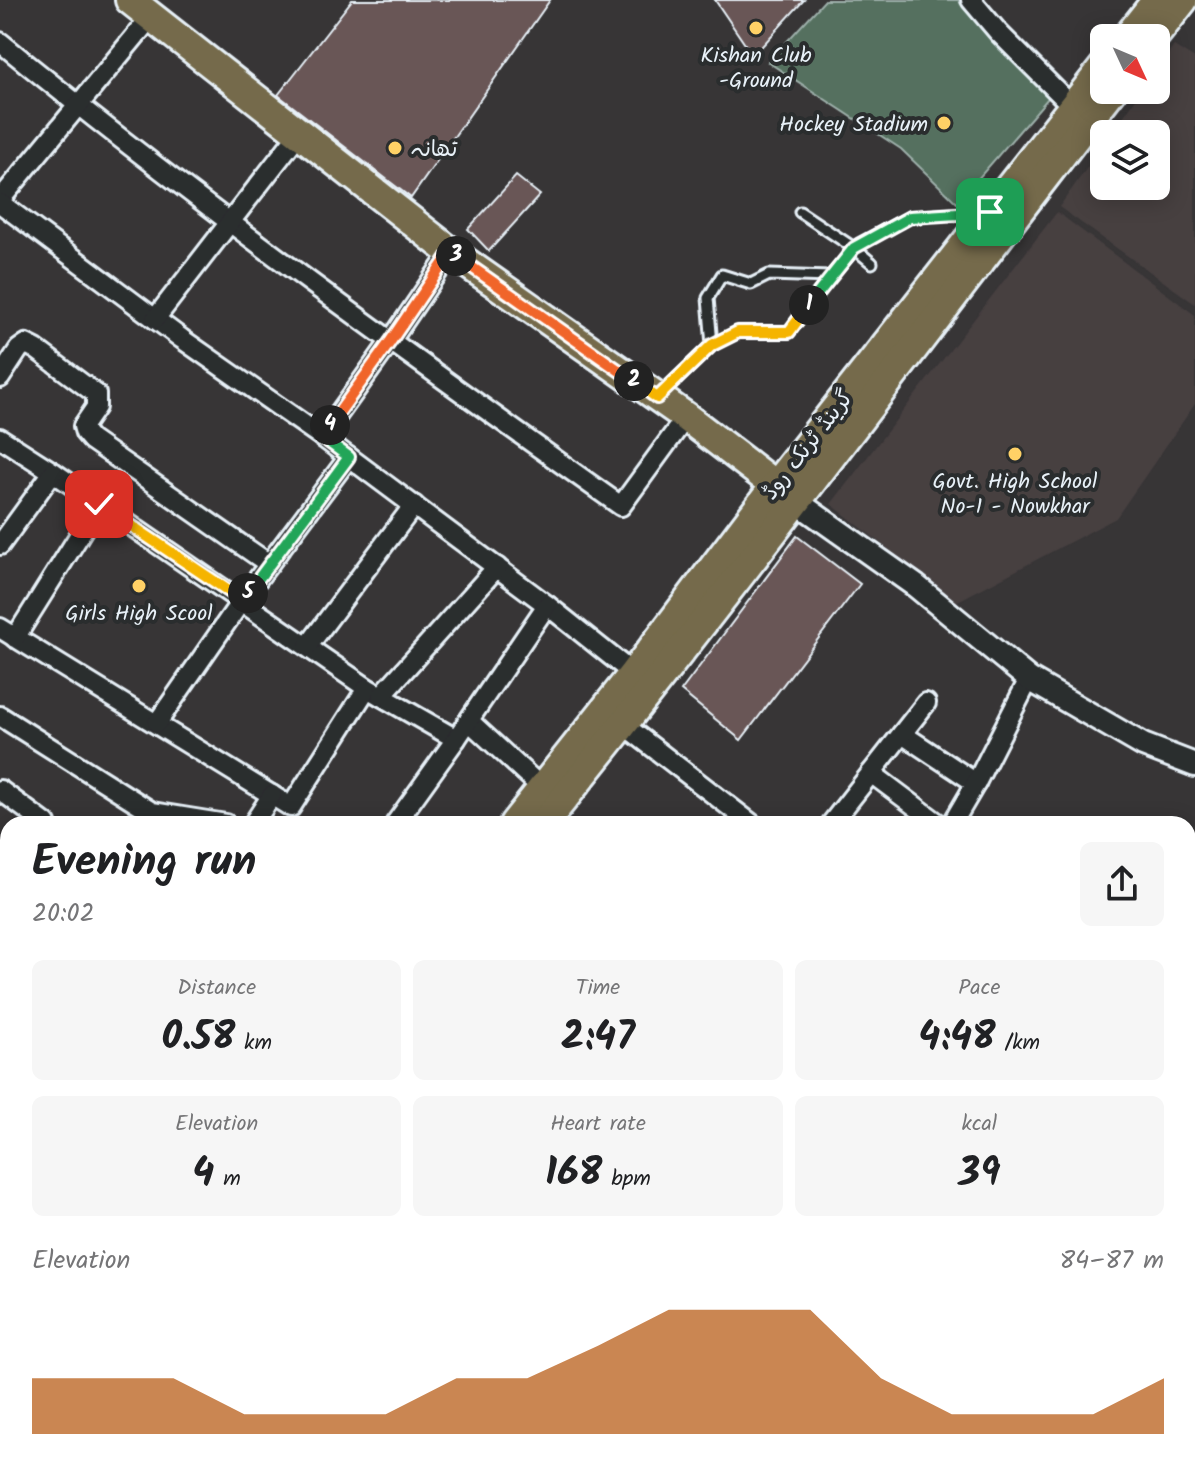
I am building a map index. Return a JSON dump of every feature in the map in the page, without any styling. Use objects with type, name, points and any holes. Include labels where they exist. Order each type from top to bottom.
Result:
[{"type":"main road","points":[[1138,24],[1157,0]]},
{"type":"main road","points":[[1165,24],[1185,0]]},
{"type":"main road","points":[[141,6],[451,252],[686,417],[786,494]]},
{"type":"main road","name":"گرینڈ ٹرنک روڈ","points":[[520,816],[542,788],[643,682],[786,494],[990,212],[1090,85]]},
{"type":"main road","name":"گرینڈ ٹرنک روڈ","points":[[786,494],[986,252],[1101,104]]},
{"type":"main road","name":"گرینڈ ٹرنک روڈ","points":[[550,816],[624,725],[643,682]]},
{"type":"street","points":[[971,0],[999,33],[1073,107]]},
{"type":"street","points":[[141,6],[78,106],[0,202],[155,319],[414,505],[643,682]]},
{"type":"street","points":[[0,42],[78,106],[390,342],[621,506],[686,417]]},
{"type":"street","points":[[155,319],[299,133]]},
{"type":"street","points":[[322,437],[451,252]]},
{"type":"street","points":[[0,378],[19,349],[26,344],[36,349],[96,394],[96,407],[83,426],[91,440],[269,564]]},
{"type":"street","points":[[0,438],[374,692],[456,739]]},
{"type":"street","points":[[157,723],[242,600],[349,457]]},
{"type":"street","points":[[0,545],[53,472]]},
{"type":"street","points":[[786,494],[916,586],[1029,679],[1143,745],[1195,765]]},
{"type":"street","points":[[99,504],[8,633],[291,807],[374,692],[497,567]]},
{"type":"street","points":[[308,646],[414,505]]},
{"type":"street","points":[[401,816],[547,605]]},
{"type":"street","points":[[957,816],[1029,679]]},
{"type":"street","points":[[837,816],[926,703]]},
{"type":"street","points":[[0,716],[152,812],[177,816]]},
{"type":"street","points":[[469,721],[542,788]]},
{"type":"street","points":[[624,725],[742,816]]},
{"type":"street","points":[[902,734],[976,783]]},
{"type":"street","points":[[871,773],[928,816]]},
{"type":"street","points":[[0,790],[35,816]]},
{"type":"street","points":[[258,816],[272,795]]},
{"type":"lane","points":[[1185,0],[1195,6]]},
{"type":"lane","points":[[800,212],[872,263]]},
{"type":"lane","points":[[657,398],[712,345],[738,332],[789,332],[854,248],[910,217],[990,212]]},
{"type":"lane","points":[[712,345],[708,298],[722,275],[751,284],[769,275],[830,277]]},
{"type":"shaded area","points":[[1174,46],[1195,59],[1195,304],[1059,207],[1090,164],[1090,200],[1170,200],[1170,120],[1121,120],[1132,104],[1170,104],[1170,52]]},
{"type":"shaded area","name":"Govt. High School No-1 - Nowkhar","points":[[1057,212],[1195,315],[1195,404],[1116,518],[956,602],[831,504]]},
{"type":"green space","name":"Hockey Stadium","points":[[825,0],[958,0],[1049,97],[957,203],[901,149],[768,62]]},
{"type":"building","name":"تھانہ","points":[[352,0],[550,0],[411,198],[278,95]]},
{"type":"building","name":"Kishan Club -Ground","points":[[715,0],[804,0],[753,56]]},
{"type":"building","points":[[516,176],[540,195],[489,251],[468,229]]},
{"type":"building","points":[[797,536],[860,584],[741,740],[681,691]]},
{"type":"place","name":"Kishan Club -Ground","points":[[756,28]]},
{"type":"place","name":"Hockey Stadium","points":[[944,123]]},
{"type":"place","name":"تھانہ","points":[[395,148]]},
{"type":"place","name":"Govt. High School No-1 - Nowkhar","points":[[1015,454]]},
{"type":"place","name":"Girls High Scool","points":[[139,586]]},
{"type":"route","points":[[99,504],[242,600],[349,457],[322,437],[451,252],[657,398],[712,345],[738,332],[789,332],[859,244],[910,217],[990,212]]}]
